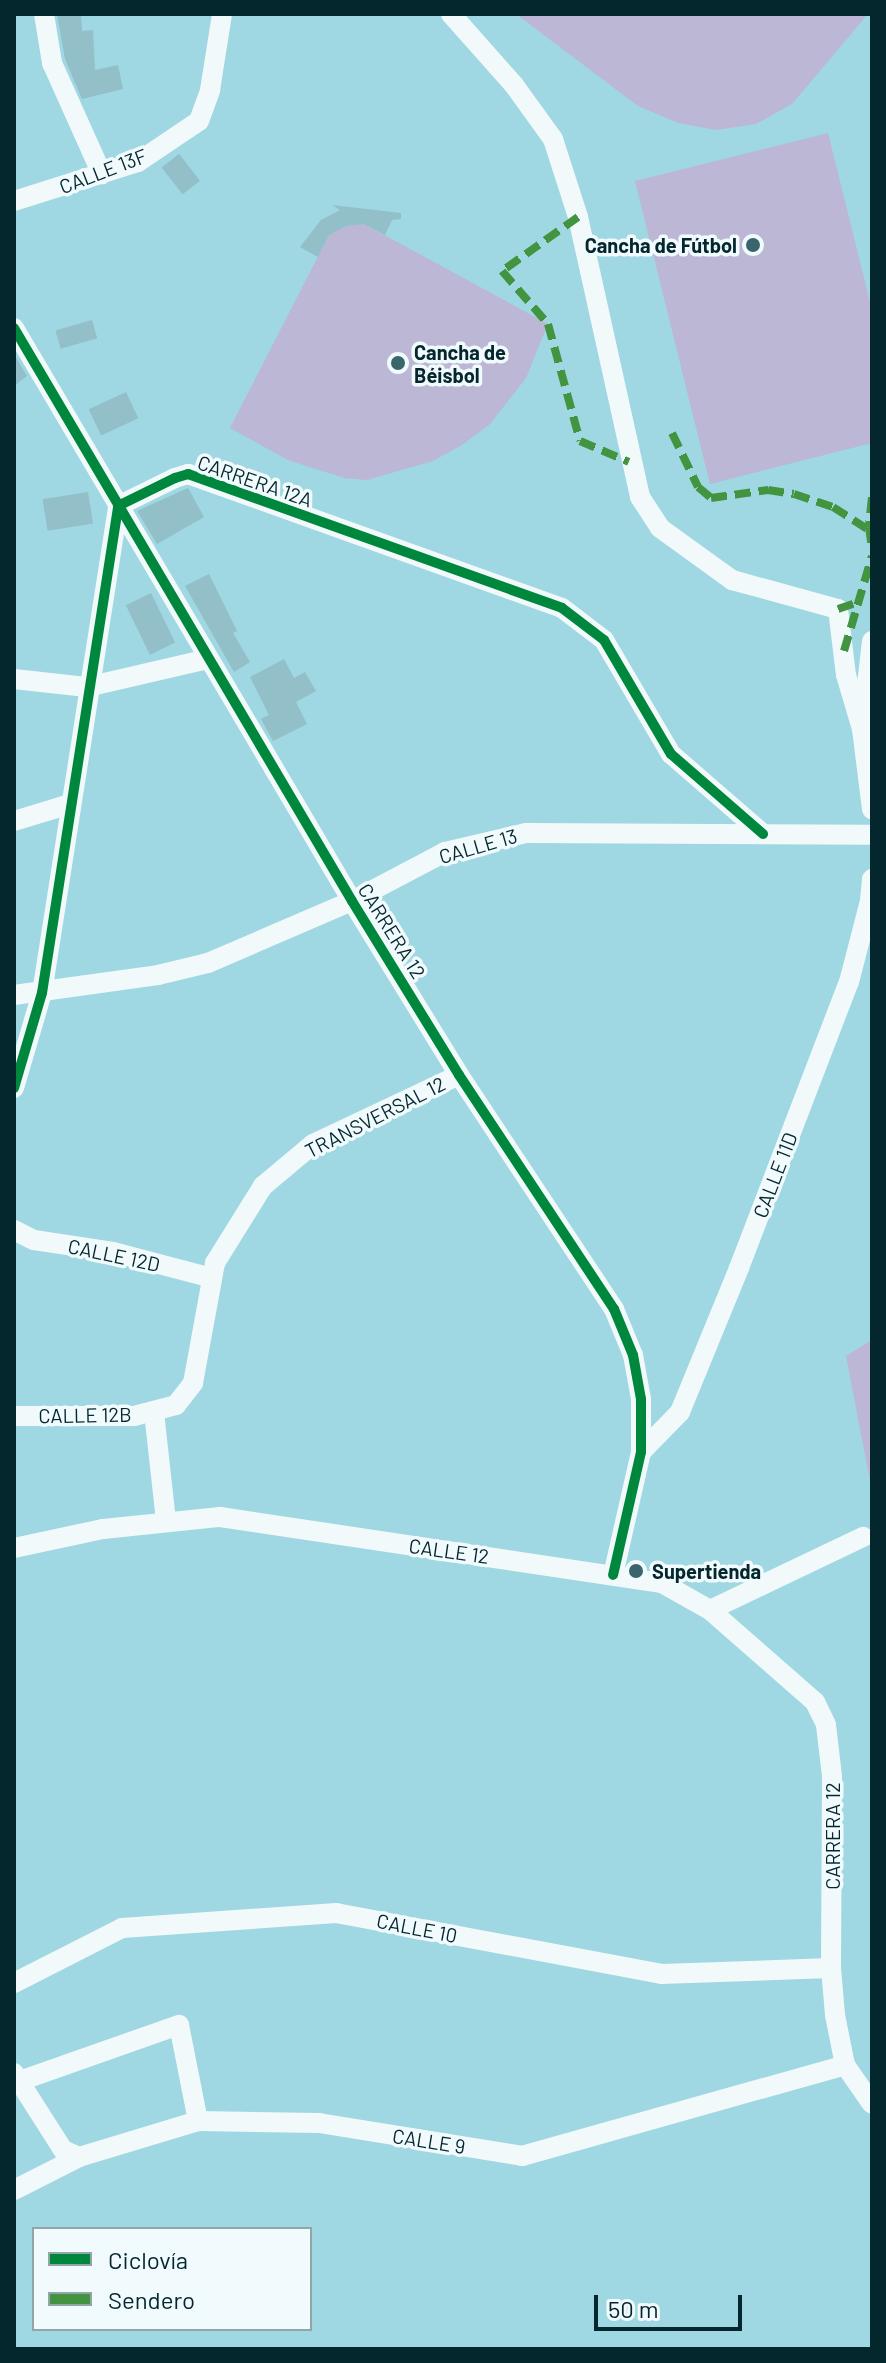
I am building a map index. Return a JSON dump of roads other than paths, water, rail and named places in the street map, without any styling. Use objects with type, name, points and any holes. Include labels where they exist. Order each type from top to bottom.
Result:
[{"type":"street","points":[[44,14],[52,63],[102,174]]},
{"type":"street","name":"CALLE 13F","points":[[14,201],[138,162],[199,121],[210,90],[222,14]]},
{"type":"street","points":[[451,14],[514,85],[553,139],[578,217],[640,497],[660,528],[732,580],[838,609],[846,675],[862,729],[872,809]]},
{"type":"street","name":"CARRERA 12","points":[[14,328],[352,901],[459,1075],[614,1309],[633,1355],[641,1399],[641,1452],[613,1575]]},
{"type":"street","name":"CARRERA 12A","points":[[118,506],[188,474],[562,608],[604,640],[671,754],[763,834]]},
{"type":"street","points":[[14,1088],[42,993],[87,687],[118,506]]},
{"type":"street","points":[[862,729],[872,641]]},
{"type":"street","points":[[14,679],[87,687],[208,659]]},
{"type":"street","points":[[14,821],[70,804]]},
{"type":"street","name":"CALLE 13","points":[[14,995],[158,975],[208,963],[352,901],[445,852],[526,833],[872,835]]},
{"type":"street","name":"CALLE 11D","points":[[641,1452],[680,1412],[739,1268],[849,982],[870,901],[872,879]]},
{"type":"street","name":"TRANSVERSAL 12","points":[[212,1278],[215,1263],[263,1186],[313,1144],[459,1075]]},
{"type":"street","name":"CALLE 12D","points":[[15,1232],[212,1278]]},
{"type":"street","name":"CALLE 12B","points":[[14,1416],[134,1416],[176,1405],[193,1383],[212,1278]]},
{"type":"street","points":[[154,1412],[166,1520]]},
{"type":"street","name":"CALLE 12","points":[[14,1548],[166,1520],[220,1517],[662,1583],[710,1610]]},
{"type":"street","points":[[710,1610],[863,1537]]},
{"type":"street","name":"CARRERA 12","points":[[710,1610],[815,1702],[826,1725],[832,1776],[831,1968],[845,2065],[872,2104]]},
{"type":"street","name":"CALLE 10","points":[[14,1983],[122,1928],[336,1913],[661,1974],[831,1968]]},
{"type":"street","points":[[79,2157],[63,2150],[16,2079],[179,2025],[198,2121]]},
{"type":"street","name":"CALLE 9","points":[[14,2190],[79,2157],[198,2121],[319,2123],[522,2156],[845,2065]]},
{"type":"place","name":"Cancha de Fútbol","points":[[753,245]]},
{"type":"place","name":"Cancha de Béisbol","points":[[398,363]]},
{"type":"place","name":"Supertienda","points":[[636,1571]]}]
